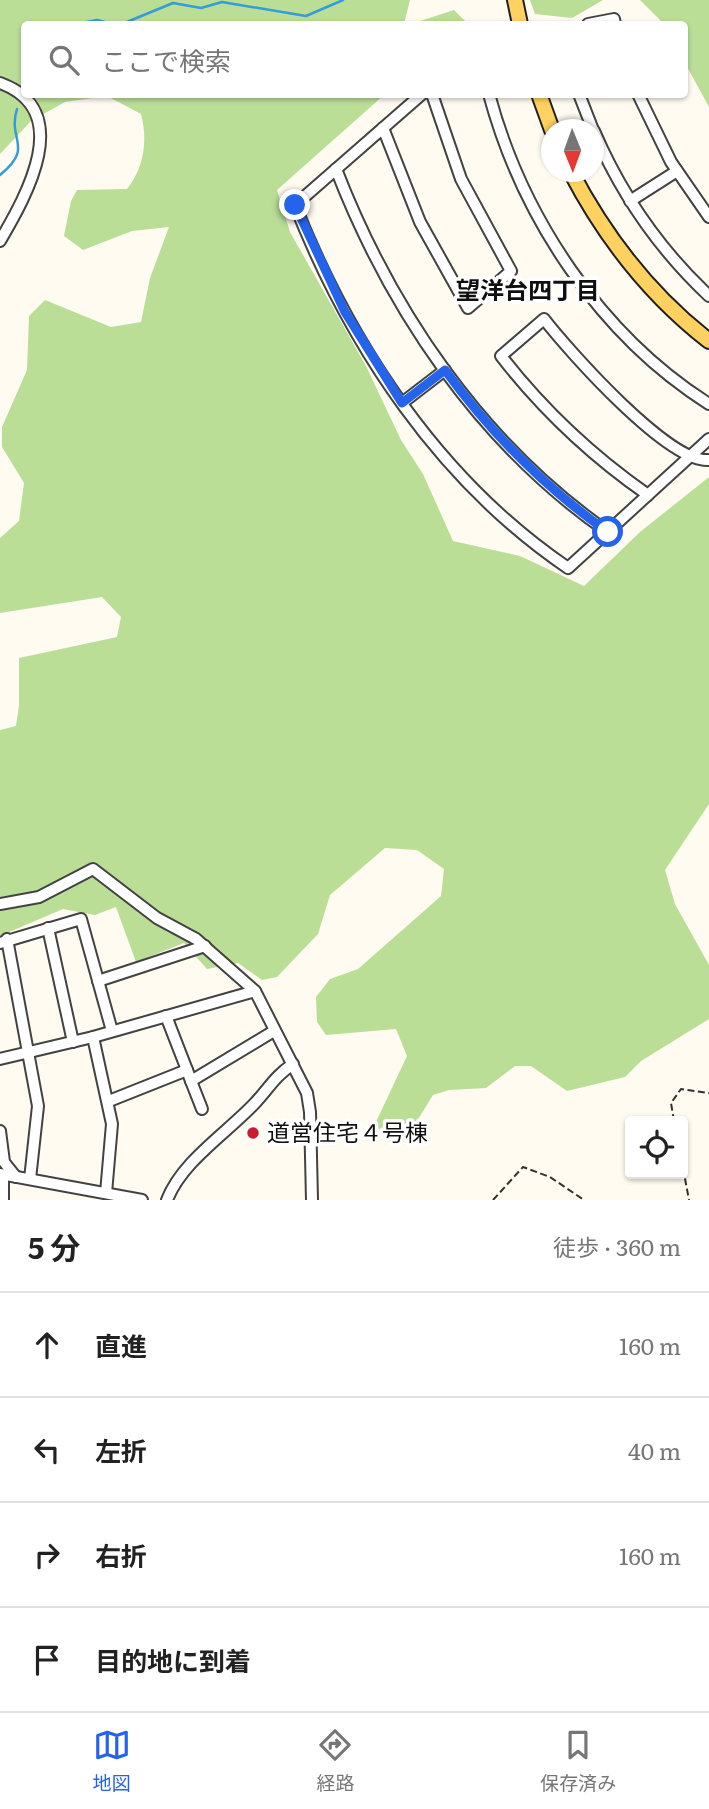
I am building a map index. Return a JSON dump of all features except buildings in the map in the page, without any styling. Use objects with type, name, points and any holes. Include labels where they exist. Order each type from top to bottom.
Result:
[{"type":"main road","points":[[515,0],[519,21]]},
{"type":"main road","points":[[540,98],[547,119]]},
{"type":"main road","points":[[576,182],[606,231],[634,268],[660,299],[709,341]]},
{"type":"street","points":[[0,83],[21,96]]},
{"type":"street","points":[[0,241],[35,173],[40,126],[36,107],[24,98]]},
{"type":"street","points":[[417,98],[295,205],[345,312],[402,403],[448,462],[492,509],[568,568],[709,439]]},
{"type":"street","points":[[383,128],[420,222],[468,308],[511,271],[461,179],[433,98]]},
{"type":"street","points":[[490,98],[519,177],[544,227],[575,275],[632,342],[709,404]]},
{"type":"street","points":[[581,98],[589,119]]},
{"type":"street","points":[[640,98],[677,171],[709,217]]},
{"type":"street","points":[[604,151],[630,201],[671,257],[709,296]]},
{"type":"street","points":[[337,169],[386,276],[445,370],[489,426],[533,472],[608,532]]},
{"type":"street","points":[[630,201],[677,171]]},
{"type":"street","points":[[648,495],[575,437],[531,393],[501,356],[544,319],[616,399],[690,457],[709,460]]},
{"type":"street","points":[[402,403],[445,370]]},
{"type":"street","points":[[0,904],[39,897],[93,869],[157,918],[205,946],[255,991],[302,1080],[310,1112],[312,1200]]},
{"type":"street","points":[[30,1179],[38,1106],[3,941],[81,919],[113,1031]]},
{"type":"street","points":[[48,928],[73,1042]]},
{"type":"street","points":[[98,981],[205,946]]},
{"type":"street","points":[[0,1059],[93,1037],[255,991]]},
{"type":"street","points":[[166,1016],[202,1109]]},
{"type":"street","points":[[109,1101],[189,1076],[274,1031]]},
{"type":"street","points":[[93,1037],[109,1101],[112,1138],[106,1193]]},
{"type":"street","points":[[167,1200],[178,1178],[258,1100],[273,1079],[293,1064]]},
{"type":"street","points":[[0,1131],[4,1162],[16,1177]]},
{"type":"street","points":[[3,1200],[2,1175],[142,1200]]},
{"type":"path","points":[[673,1116],[671,1103],[681,1089],[709,1093]]},
{"type":"path","points":[[493,1200],[523,1167],[550,1177],[584,1200]]},
{"type":"path","points":[[685,1179],[689,1200]]},
{"type":"green space","points":[[0,0],[410,0],[405,21],[21,21],[21,98],[93,98],[65,102],[31,121],[0,154]]},
{"type":"green space","points":[[530,0],[603,0],[572,18],[535,14]]},
{"type":"green space","points":[[640,0],[709,0],[709,107],[688,68],[688,21],[661,21]]},
{"type":"green space","points":[[454,10],[465,21],[420,21]]},
{"type":"green space","points":[[111,98],[381,98],[277,190],[290,232],[366,366],[401,440],[423,474],[453,541],[520,556],[584,586],[640,532],[709,477],[709,804],[665,870],[675,904],[709,965],[709,1019],[641,1061],[625,1077],[567,1091],[531,1066],[515,1066],[486,1088],[449,1090],[433,1095],[404,1142],[374,1126],[407,1056],[396,1029],[326,1035],[317,1022],[316,997],[330,979],[358,969],[441,896],[444,869],[417,850],[385,848],[330,895],[318,934],[277,977],[262,980],[238,963],[207,969],[184,943],[136,962],[116,907],[95,915],[63,909],[0,936],[0,730],[16,726],[19,658],[117,637],[121,617],[102,597],[0,613],[0,538],[19,521],[24,483],[2,447],[2,427],[27,370],[29,316],[45,300],[111,327],[141,322],[150,278],[169,227],[132,231],[83,250],[64,236],[71,201],[77,190],[127,189],[133,181],[143,153],[141,114]]},
{"type":"waterway","points":[[129,21],[173,3],[201,8],[222,2],[306,16],[343,0]]},
{"type":"waterway","points":[[92,21],[101,21]]},
{"type":"waterway","points":[[0,175],[16,157],[18,150],[15,129],[17,109]]},
{"type":"place","name":"道営住宅４号棟","points":[[253,1133]]},
{"type":"district","name":"望洋台四丁目","points":[[528,291]]},
{"type":"route","points":[[295,205],[332,288],[374,362],[402,403],[445,370],[510,450],[557,494],[608,532]]}]
